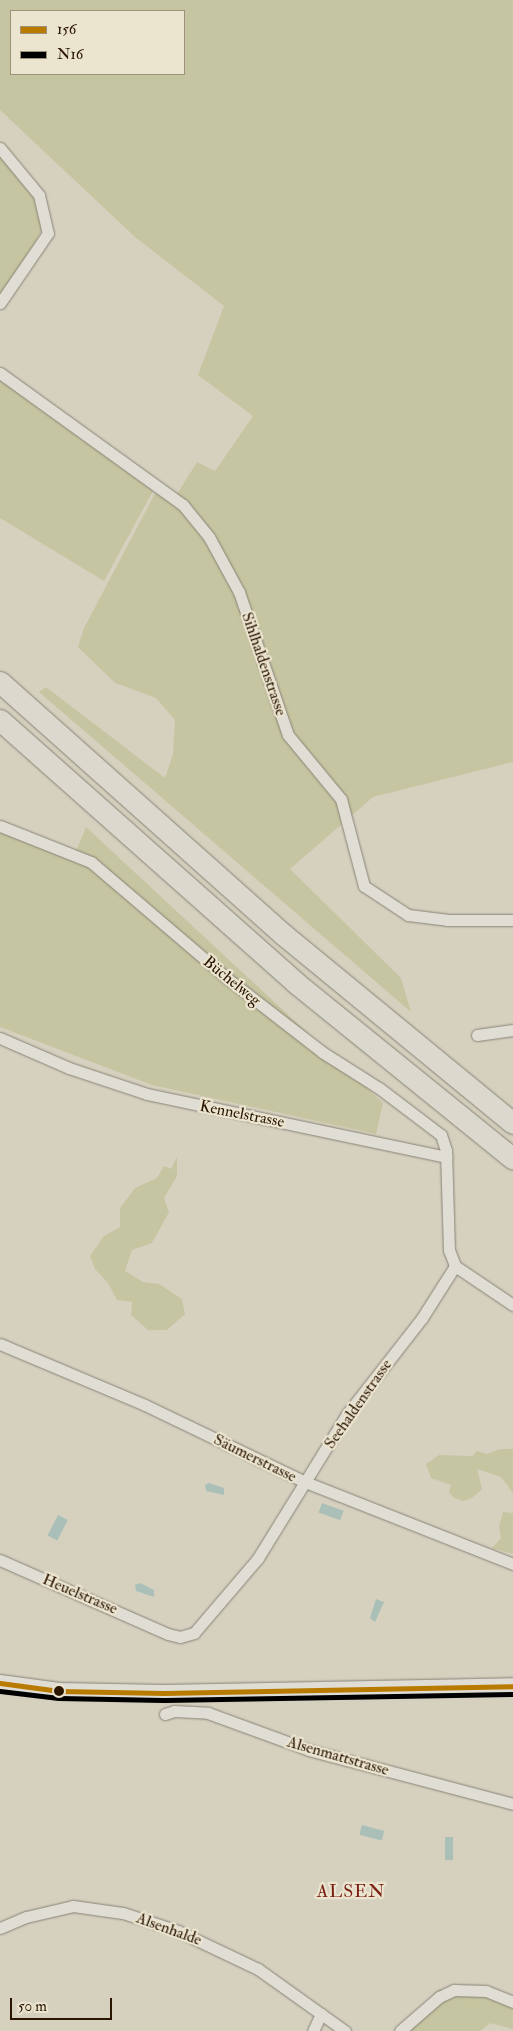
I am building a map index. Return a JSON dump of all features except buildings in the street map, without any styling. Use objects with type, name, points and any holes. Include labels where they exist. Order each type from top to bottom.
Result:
[{"type":"highway","points":[[0,682],[284,935],[513,1124]]},
{"type":"highway","points":[[0,720],[296,983],[513,1159]]},
{"type":"main road","points":[[0,1683],[59,1690],[164,1693],[513,1686]]},
{"type":"street","points":[[0,148],[39,195],[48,233],[0,303]]},
{"type":"street","name":"Sihlhaldenstrasse","points":[[0,373],[183,505],[209,537],[239,592],[288,735],[341,799],[364,886],[408,916],[447,920],[513,920]]},
{"type":"street","name":"Büchelweg","points":[[0,826],[91,862],[228,979],[322,1052],[378,1088],[441,1135],[446,1142],[446,1157]]},
{"type":"street","points":[[477,1035],[513,1030]]},
{"type":"street","name":"Kennelstrasse","points":[[0,1038],[42,1056],[147,1094],[446,1157]]},
{"type":"street","points":[[446,1157],[449,1250],[455,1266],[513,1305]]},
{"type":"street","name":"Seehaldenstrasse","points":[[159,1628],[180,1637],[201,1627],[253,1565],[350,1409],[422,1318],[455,1266]]},
{"type":"street","name":"Säumerstrasse","points":[[0,1344],[145,1405],[305,1482],[513,1564]]},
{"type":"street","name":"Heuelstrasse","points":[[0,1560],[159,1628]]},
{"type":"street","name":"Alsenmattstrasse","points":[[165,1714],[174,1711],[208,1713],[309,1750],[513,1804]]},
{"type":"street","name":"Alsenhalde","points":[[0,1928],[26,1917],[74,1906],[123,1913],[178,1930],[258,1969],[345,2031]]},
{"type":"street","points":[[400,2031],[439,1997],[454,1990],[486,1991],[513,2002]]},
{"type":"street","points":[[313,2031],[321,2014]]},
{"type":"green space","points":[[0,0],[513,0],[513,762],[373,797],[290,869],[401,978],[411,1012],[39,692],[46,687],[165,778],[173,754],[175,720],[156,698],[115,683],[78,647],[84,628],[160,484],[177,494],[197,462],[215,471],[253,416],[198,375],[224,306],[135,237],[0,110]]},
{"type":"green space","points":[[0,152],[36,199],[43,217],[40,233],[30,253],[0,294]]},
{"type":"green space","points":[[0,378],[153,491],[104,581],[0,518]]},
{"type":"green space","points":[[86,827],[383,1103],[376,1134],[152,1085],[0,1027],[0,832],[73,859]]},
{"type":"green space","points":[[177,1157],[177,1176],[164,1198],[169,1212],[152,1243],[132,1250],[125,1271],[143,1282],[159,1284],[182,1299],[185,1314],[167,1330],[148,1330],[131,1315],[132,1302],[117,1300],[108,1283],[95,1269],[90,1256],[104,1236],[120,1227],[120,1208],[135,1188],[157,1178],[164,1166],[171,1169]]},
{"type":"green space","points":[[501,1449],[513,1449],[513,1493],[501,1477],[477,1469],[482,1489],[472,1498],[463,1501],[454,1498],[449,1492],[451,1485],[431,1478],[426,1464],[439,1455],[472,1456],[477,1451],[487,1454]]},
{"type":"green space","points":[[503,1512],[513,1513],[513,1554],[492,1548],[501,1538],[499,1526]]},
{"type":"green space","points":[[439,1989],[472,1991],[513,2007],[513,2029],[490,2023],[480,2031],[404,2031]]},
{"type":"water","points":[[209,1483],[224,1488],[224,1495],[206,1491],[205,1485]]},
{"type":"water","points":[[322,1503],[344,1511],[340,1520],[319,1512]]},
{"type":"water","points":[[58,1515],[68,1520],[57,1540],[48,1535]]},
{"type":"water","points":[[140,1583],[154,1590],[154,1597],[136,1591],[135,1585]]},
{"type":"water","points":[[376,1599],[384,1602],[375,1622],[370,1618]]},
{"type":"water","points":[[362,1825],[384,1831],[382,1841],[359,1835]]},
{"type":"water","points":[[445,1837],[453,1837],[453,1860],[445,1860]]},
{"type":"transit line","name":"156","points":[[0,1683],[59,1691],[164,1693],[513,1686]]},
{"type":"transit line","name":"N16","points":[[0,1691],[59,1698],[164,1700],[513,1694]]},
{"type":"district","name":"ALSEN","points":[[351,1892]]}]
